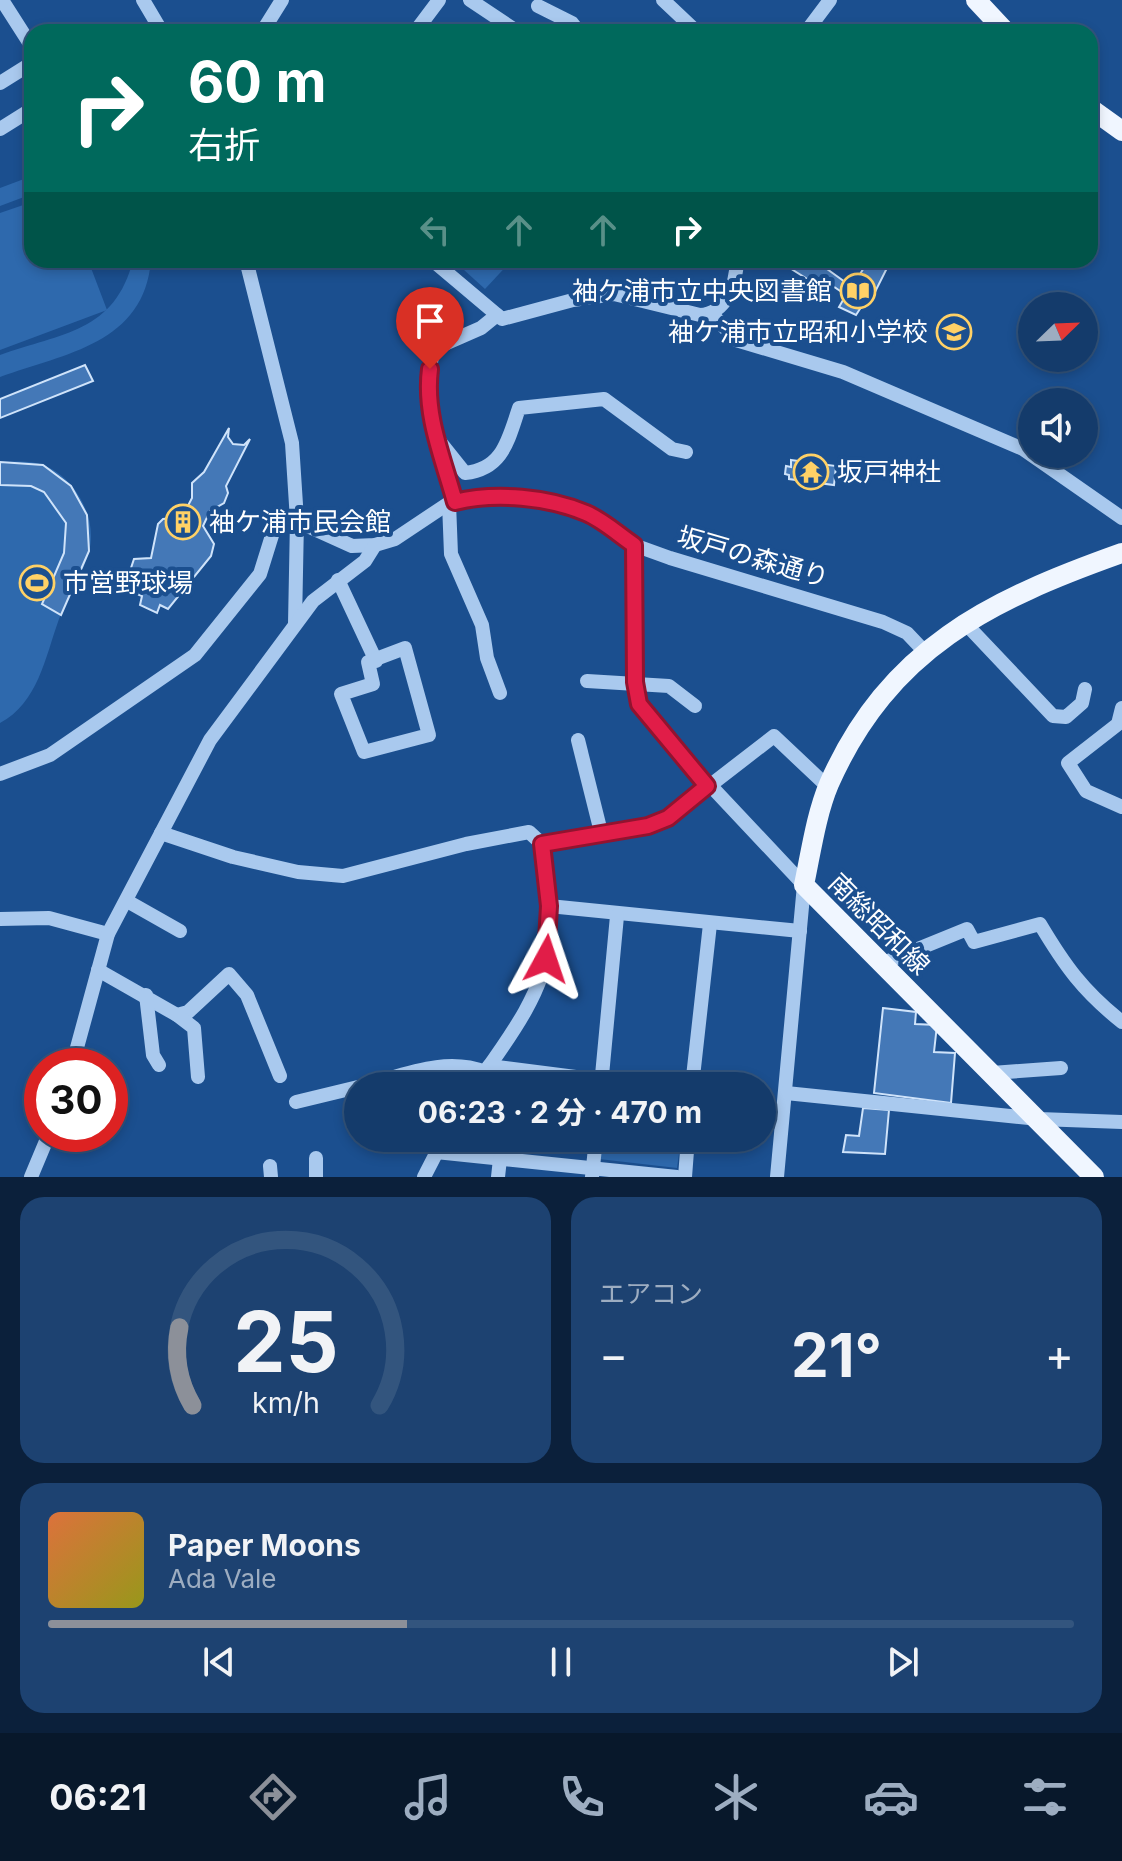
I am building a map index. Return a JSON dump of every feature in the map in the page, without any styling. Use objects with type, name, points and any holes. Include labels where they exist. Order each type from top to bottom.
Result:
[{"type":"main road","points":[[976,0],[998,24]]},
{"type":"main road","points":[[1098,114],[1122,131]]},
{"type":"main road","name":"南総昭和線","points":[[1094,1177],[804,885],[828,787],[868,714],[925,652],[964,622],[1038,583],[1122,553]]},
{"type":"street","points":[[2,0],[24,34]]},
{"type":"street","points":[[143,0],[157,24]]},
{"type":"street","points":[[267,24],[282,0]]},
{"type":"street","points":[[421,24],[439,0]]},
{"type":"street","points":[[663,0],[688,24]]},
{"type":"street","points":[[476,1],[507,24]]},
{"type":"street","points":[[811,24],[824,2]]},
{"type":"street","points":[[538,6],[573,24]]},
{"type":"street","points":[[0,83],[24,68]]},
{"type":"street","points":[[0,129],[24,114]]},
{"type":"street","points":[[248,268],[292,443],[297,520],[295,624]]},
{"type":"street","points":[[441,268],[502,319],[573,300],[614,294],[700,315],[712,314],[727,301],[735,268]]},
{"type":"street","points":[[712,314],[736,340],[843,372],[1023,449],[1122,518]]},
{"type":"street","points":[[497,315],[481,328],[433,349],[427,390],[452,502],[451,554],[482,625],[487,658],[500,693]]},
{"type":"street","points":[[437,438],[465,473],[478,472],[492,466],[505,450],[519,408],[604,399],[672,449],[686,452]]},
{"type":"street","name":"坂戸の森通り","points":[[375,545],[395,539],[452,502],[499,497],[560,504],[589,514],[634,545],[883,622],[907,633],[925,652]]},
{"type":"street","points":[[0,774],[50,755],[195,655],[260,574],[279,513],[352,546],[375,545]]},
{"type":"street","points":[[77,1048],[108,934],[210,740],[313,601],[365,561],[375,545]]},
{"type":"street","points":[[634,545],[635,682],[639,704],[707,786],[804,885],[777,1177]]},
{"type":"street","points":[[338,580],[376,661]]},
{"type":"street","points":[[964,622],[1053,716],[1066,717],[1082,703],[1085,689]]},
{"type":"street","points":[[405,648],[429,735],[364,752],[341,694],[373,684],[368,662],[376,661],[405,648]]},
{"type":"street","points":[[587,681],[669,686],[695,706]]},
{"type":"street","points":[[1122,708],[1120,725],[1068,763],[1086,791],[1122,807]]},
{"type":"street","points":[[542,844],[602,836],[648,826],[668,818],[774,736],[828,787]]},
{"type":"street","points":[[578,740],[602,836]]},
{"type":"street","points":[[161,833],[233,857],[318,876],[360,873],[520,831],[529,832],[542,844],[549,906],[549,945],[538,984],[485,1072]]},
{"type":"street","points":[[127,901],[180,931]]},
{"type":"street","points":[[549,906],[617,916],[800,931]]},
{"type":"street","points":[[602,1072],[617,916]]},
{"type":"street","points":[[0,919],[49,918],[108,934]]},
{"type":"street","points":[[694,1072],[710,924]]},
{"type":"street","points":[[881,964],[967,929],[974,942],[1040,924],[1071,975],[1122,1022]]},
{"type":"street","points":[[98,970],[146,995],[194,1028],[198,1077]]},
{"type":"street","points":[[177,1015],[188,1012],[229,974],[247,995],[280,1076]]},
{"type":"street","points":[[146,995],[153,1055],[159,1065]]},
{"type":"street","points":[[417,1072],[450,1064],[511,1072]]},
{"type":"street","points":[[992,1073],[1061,1068]]},
{"type":"street","points":[[296,1102],[344,1090]]},
{"type":"street","points":[[786,1093],[1039,1119],[1122,1122]]},
{"type":"street","points":[[31,1177],[41,1152]]},
{"type":"street","points":[[424,1177],[436,1152],[592,1173],[677,1177]]},
{"type":"street","points":[[592,1173],[594,1152]]},
{"type":"street","points":[[685,1177],[687,1152]]},
{"type":"street","points":[[316,1158],[316,1177]]},
{"type":"street","points":[[498,1177],[500,1159]]},
{"type":"shaded area","points":[[24,179],[24,197],[0,206],[0,188]]},
{"type":"shaded area","points":[[24,205],[24,268],[91,268],[107,310],[0,350],[0,213]]},
{"type":"shaded area","points":[[130,268],[149,268],[145,288],[134,310],[118,328],[75,352],[0,377],[0,355],[83,326],[113,302],[125,284]]},
{"type":"shaded area","points":[[462,268],[505,268],[485,289]]},
{"type":"shaded area","name":"市営野球場","points":[[0,462],[38,463],[65,479],[87,512],[91,538],[86,560],[59,619],[32,692],[13,714],[0,723]]},
{"type":"shaded area","points":[[600,1152],[679,1152],[677,1168],[599,1159]]},
{"type":"building","name":"袖ケ浦市立中央図書館","points":[[790,268],[828,268],[852,287],[864,268],[887,268],[871,300],[867,298],[856,315],[839,307],[846,295],[821,278],[817,285]]},
{"type":"building","points":[[85,365],[93,381],[0,418],[0,399]]},
{"type":"building","name":"袖ケ浦市民会館","points":[[229,428],[228,437],[233,444],[244,445],[250,439],[226,486],[228,493],[224,503],[210,511],[203,526],[214,544],[211,556],[168,609],[160,605],[157,613],[140,605],[142,596],[124,589],[134,559],[151,558],[158,524],[163,519],[182,517],[192,498],[192,483],[204,472]]},
{"type":"building","points":[[791,460],[836,466],[834,485],[789,479],[789,475],[785,474],[786,466],[791,467]]},
{"type":"building","points":[[0,462],[43,465],[71,486],[87,515],[89,551],[61,615],[42,604],[64,553],[66,523],[44,492],[31,486],[0,485]]},
{"type":"building","points":[[883,1008],[916,1012],[915,1024],[937,1025],[934,1052],[955,1053],[951,1103],[874,1093]]},
{"type":"building","points":[[863,1108],[889,1110],[885,1154],[843,1152],[846,1135],[859,1136]]},
{"type":"place","name":"袖ケ浦市立中央図書館","points":[[858,291]]},
{"type":"place","name":"袖ケ浦市立昭和小学校","points":[[954,332]]},
{"type":"place","name":"坂戸神社","points":[[811,472]]},
{"type":"place","name":"袖ケ浦市民会館","points":[[183,522]]},
{"type":"place","name":"市営野球場","points":[[37,583]]},
{"type":"route","points":[[430,369],[427,390],[430,416],[455,502],[499,497],[560,504],[589,514],[634,545],[635,682],[639,704],[707,786],[668,818],[648,826],[542,844],[549,906],[546,959]]}]
